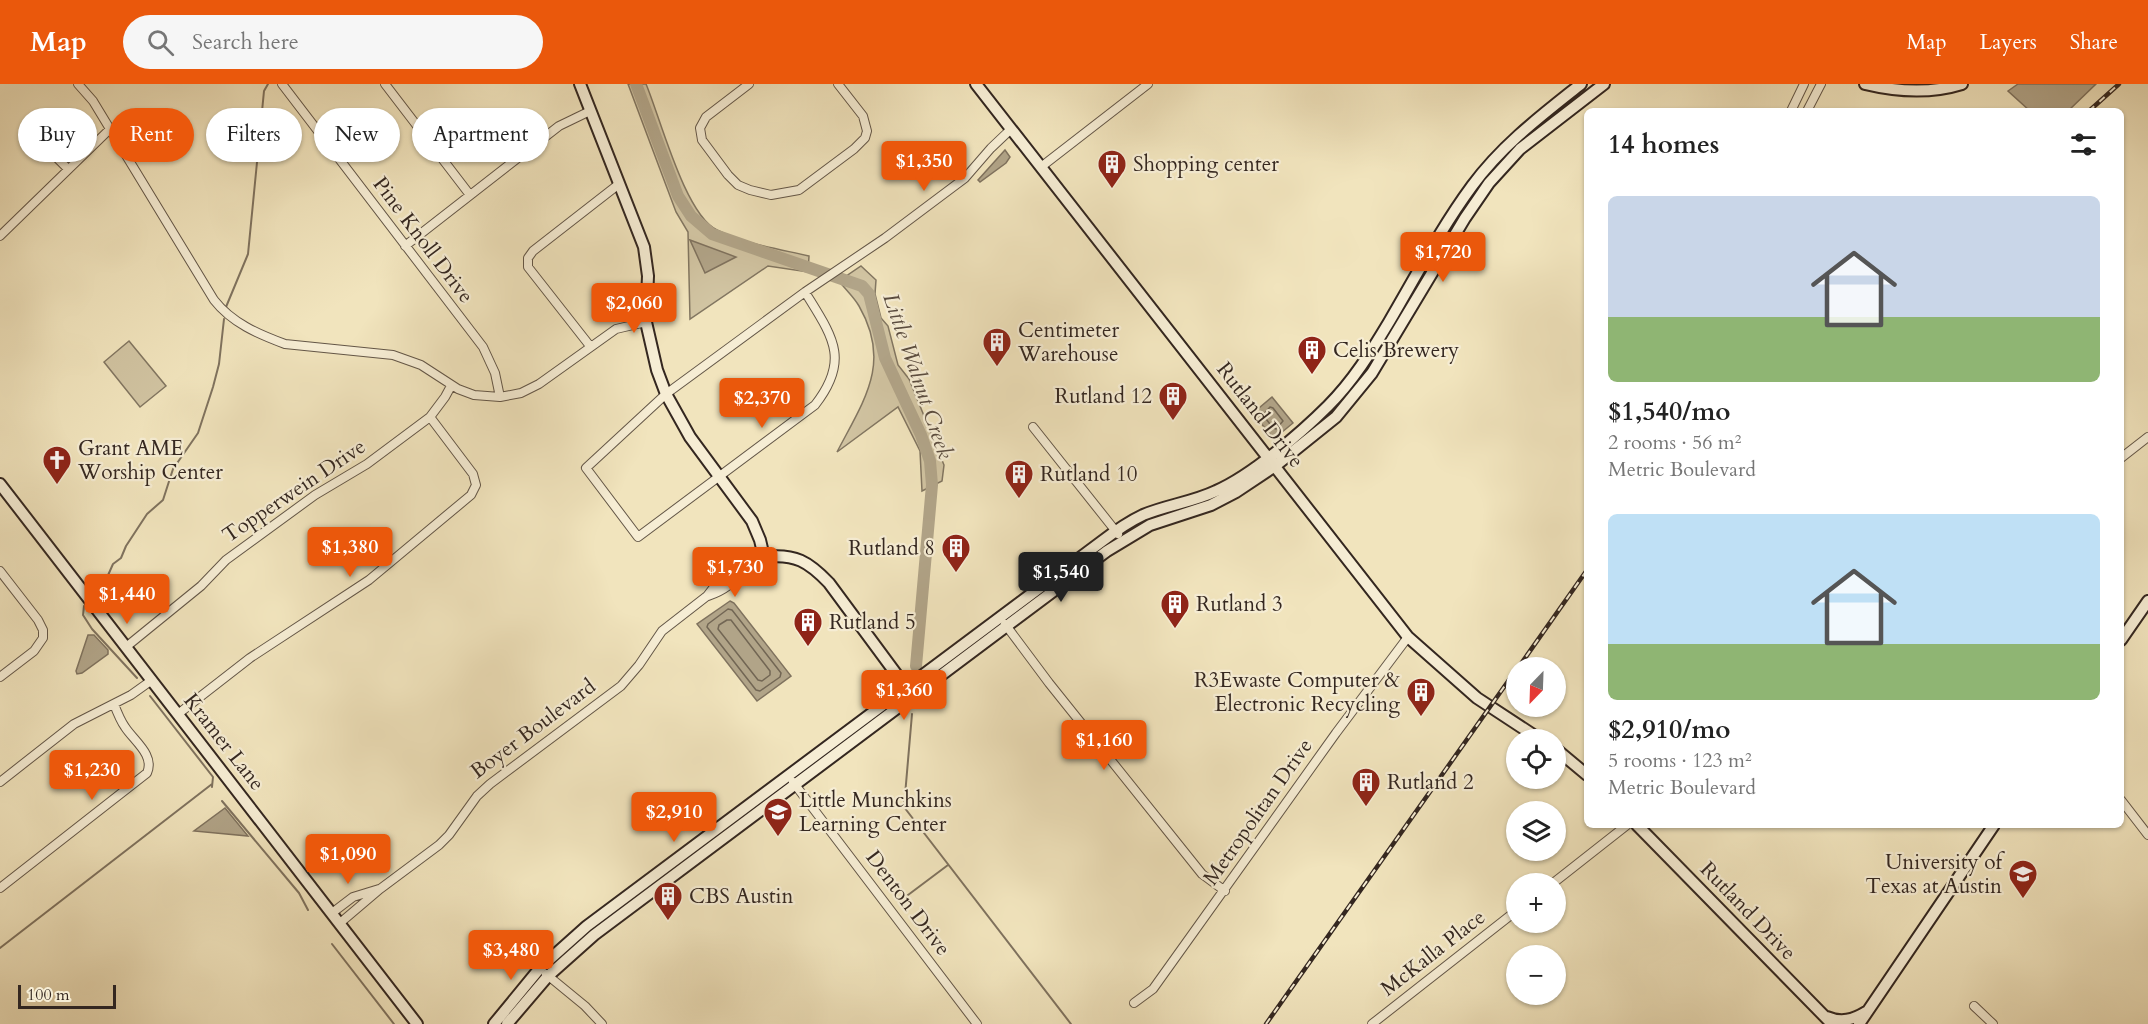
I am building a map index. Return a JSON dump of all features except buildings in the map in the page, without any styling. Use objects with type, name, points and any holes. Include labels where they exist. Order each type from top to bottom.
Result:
[{"type":"street","points":[[78,84],[93,101],[109,127]]},
{"type":"street","name":"Pine Knoll Drive","points":[[282,84],[483,347],[495,373],[500,397]]},
{"type":"street","points":[[385,84],[470,195]]},
{"type":"street","points":[[580,84],[644,247],[648,276],[646,322],[657,370],[666,394],[690,437],[752,521],[764,558]]},
{"type":"street","points":[[749,84],[706,117],[700,128],[702,140],[728,175],[738,184],[760,194],[771,195],[799,190],[860,145],[865,138],[867,131],[863,116],[838,84]]},
{"type":"street","name":"Rutland Drive","points":[[976,84],[1408,637],[1477,698],[1524,729]]},
{"type":"street","points":[[1041,167],[1148,84]]},
{"type":"street","points":[[1272,462],[1329,406],[1351,380],[1370,354],[1457,209],[1530,124],[1581,84]]},
{"type":"street","points":[[494,1024],[587,926],[792,780],[1119,536],[1144,521],[1221,501],[1336,417],[1361,389],[1380,361],[1491,172],[1604,84]]},
{"type":"street","points":[[1792,108],[1804,84]]},
{"type":"street","points":[[1809,108],[1821,84]]},
{"type":"street","points":[[1865,84],[1891,90],[1915,92],[1962,84]]},
{"type":"street","points":[[405,246],[559,126],[590,111]]},
{"type":"street","points":[[804,292],[828,330],[834,346],[835,363],[832,379],[815,405],[638,537],[586,468],[666,394],[804,292],[885,238],[965,178],[1011,129]]},
{"type":"street","points":[[97,141],[109,130]]},
{"type":"street","points":[[61,162],[68,169]]},
{"type":"street","points":[[0,236],[75,162]]},
{"type":"street","points":[[130,162],[223,312],[240,324],[285,344],[393,355],[421,365],[451,386],[474,395],[500,397],[520,393],[539,384],[616,329],[646,322]]},
{"type":"street","points":[[590,346],[528,267],[528,258],[533,251],[619,184]]},
{"type":"street","points":[[1370,354],[1380,361]]},
{"type":"street","name":"Topperwein Drive","points":[[126,647],[201,586],[226,560],[315,495],[367,464],[430,417],[446,397],[451,386]]},
{"type":"street","points":[[178,714],[250,658],[369,580],[471,495],[476,485],[473,474],[430,417]]},
{"type":"street","points":[[1033,427],[1119,536]]},
{"type":"street","points":[[2124,456],[2148,437]]},
{"type":"street","name":"Kramer Lane","points":[[0,484],[417,1024]]},
{"type":"street","name":"Boyer Boulevard","points":[[340,923],[380,889],[439,845],[477,796],[490,784],[621,686],[639,665],[662,630],[707,596],[723,591],[743,570],[764,558],[789,557],[802,560],[817,570],[910,692]]},
{"type":"street","points":[[0,677],[34,651],[43,638],[43,630],[38,620],[1,573]]},
{"type":"street","points":[[2124,636],[2148,601]]},
{"type":"street","points":[[1003,622],[1202,874],[1225,891]]},
{"type":"street","name":"Metropolitan Drive","points":[[1134,1003],[1153,989],[1336,733],[1408,637]]},
{"type":"street","points":[[0,782],[74,724],[114,704],[152,680]]},
{"type":"street","points":[[0,888],[147,773],[150,762],[123,725],[114,704]]},
{"type":"street","points":[[1566,758],[1584,773]]},
{"type":"street","name":"Denton Drive","points":[[792,780],[977,1024]]},
{"type":"street","points":[[2124,804],[2148,835]]},
{"type":"street","points":[[1566,873],[1623,828]]},
{"type":"street","name":"Rutland Drive","points":[[1640,828],[1828,1021]]},
{"type":"street","points":[[1859,1024],[1992,828]]},
{"type":"street","name":"Boyer Boulevard","points":[[332,913],[353,897],[380,889]]},
{"type":"street","name":"McKalla Place","points":[[1372,1024],[1506,920]]},
{"type":"street","points":[[507,1024],[544,972]]},
{"type":"street","points":[[544,972],[585,1006],[602,1024]]},
{"type":"street","points":[[1974,1006],[1993,1024]]},
{"type":"street","points":[[1828,1021],[1848,1020],[1869,1010]]},
{"type":"shaded area","points":[[628,84],[646,84],[684,186],[705,221],[717,230],[739,239],[809,256],[808,272],[768,266],[690,319],[688,232],[676,212]]},
{"type":"shaded area","points":[[861,266],[876,280],[875,294],[881,318],[888,326],[898,365],[909,379],[944,465],[942,481],[922,491],[920,451],[898,407],[837,452],[865,398],[874,364],[869,327],[857,303],[839,281]]},
{"type":"shaded area","points":[[129,341],[166,386],[140,407],[104,362]]},
{"type":"water","points":[[2018,84],[2096,84],[2071,108],[2027,108],[2008,91]]},
{"type":"water","points":[[1005,150],[1010,157],[1006,163],[980,182],[978,180]]},
{"type":"water","points":[[690,240],[736,257],[705,273]]},
{"type":"water","points":[[1272,397],[1293,423],[1275,438],[1253,413]]},
{"type":"water","points":[[730,601],[734,603],[791,676],[757,701],[697,624]]},
{"type":"water","points":[[88,635],[94,635],[108,650],[108,654],[82,673],[77,674],[76,671]]},
{"type":"water","points":[[225,808],[248,836],[194,831]]},
{"type":"waterway","points":[[226,307],[248,254],[264,91],[268,84]]},
{"type":"waterway","name":"Little Walnut Creek","points":[[636,84],[678,196],[691,216],[712,234],[862,286],[869,294],[885,358],[921,435],[930,461],[932,485],[916,666]]},
{"type":"waterway","points":[[101,591],[113,564],[121,558],[126,546],[147,514],[163,500],[173,469],[198,433],[219,364],[224,319]]},
{"type":"waterway","points":[[84,606],[83,615],[92,629],[137,678]]},
{"type":"waterway","points":[[150,696],[213,777],[212,787]]},
{"type":"waterway","name":"Little Walnut Creek","points":[[912,714],[904,807],[1071,1024]]},
{"type":"waterway","points":[[0,948],[212,784]]},
{"type":"waterway","points":[[222,801],[299,893],[308,910]]},
{"type":"waterway","name":"Little Walnut Creek","points":[[900,901],[948,865]]},
{"type":"waterway","points":[[332,944],[394,1024]]},
{"type":"railway","points":[[2092,108],[2119,84]]},
{"type":"railway","points":[[1526,657],[1584,574]]},
{"type":"railway","points":[[1266,1024],[1506,684]]},
{"type":"place","name":"Shopping center","points":[[1112,190]]},
{"type":"place","name":"Centimeter Warehouse","points":[[997,368]]},
{"type":"place","name":"Celis Brewery","points":[[1312,376]]},
{"type":"place","name":"Rutland 12","points":[[1173,422]]},
{"type":"place","name":"Grant AME Worship Center","points":[[57,486]]},
{"type":"place","name":"Rutland 10","points":[[1019,500]]},
{"type":"place","name":"Rutland 8","points":[[956,574]]},
{"type":"place","name":"Rutland 3","points":[[1175,630]]},
{"type":"place","name":"Rutland 5","points":[[808,648]]},
{"type":"place","name":"R3Ewaste Computer & Electronic Recycling","points":[[1421,718]]},
{"type":"place","name":"Rutland 2","points":[[1366,808]]},
{"type":"place","name":"Little Munchkins Learning Center","points":[[778,838]]},
{"type":"place","name":"University of Texas at Austin","points":[[2023,900]]},
{"type":"place","name":"CBS Austin","points":[[668,922]]}]
